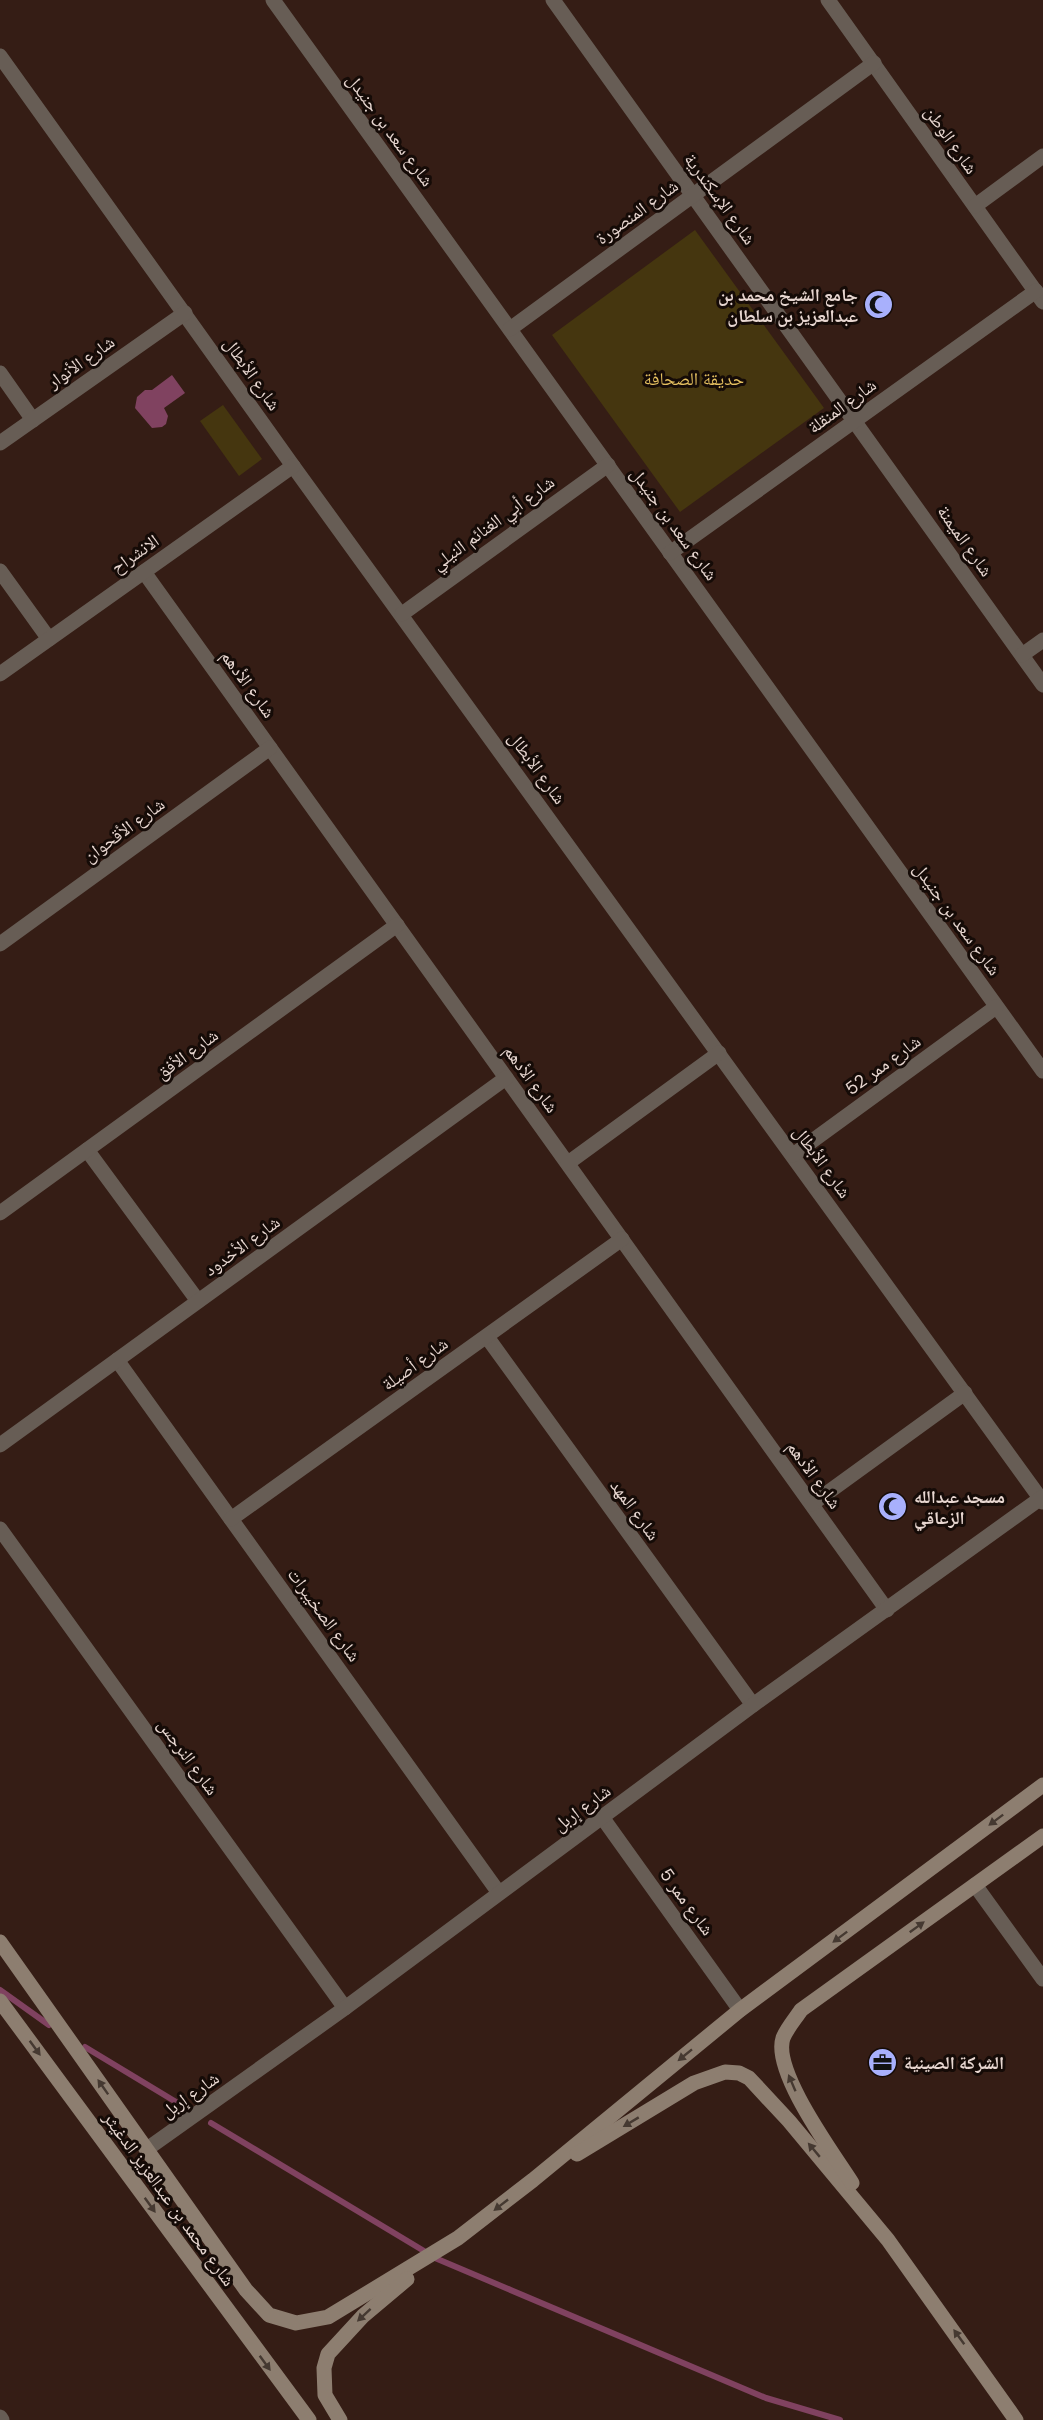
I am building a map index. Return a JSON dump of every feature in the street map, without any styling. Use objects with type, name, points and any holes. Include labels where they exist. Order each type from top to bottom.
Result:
[{"type":"street","name":"شارع سعد بن جنيدل","points":[[273,0],[1043,1071]]},
{"type":"street","name":"شارع الإسكندرية","points":[[553,0],[855,421]]},
{"type":"street","name":"شارع الوطن","points":[[828,0],[1039,297]]},
{"type":"street","name":"شارع الأبطال","points":[[0,56],[293,466],[1042,1500]]},
{"type":"street","name":"شارع المنصورة","points":[[510,329],[873,63]]},
{"type":"street","points":[[975,206],[1043,156]]},
{"type":"street","name":"شارع المنقلة","points":[[670,553],[855,421],[1039,297]]},
{"type":"street","name":"شارع الأنوار","points":[[0,443],[185,313]]},
{"type":"street","points":[[0,373],[33,420]]},
{"type":"street","name":"شارع الميمنة","points":[[855,421],[1043,685]]},
{"type":"street","name":"شارع أبي الغنائم النيلي","points":[[402,614],[608,465]]},
{"type":"street","name":"الانشراح","points":[[0,674],[293,466]]},
{"type":"street","points":[[0,571],[49,639]]},
{"type":"street","name":"شارع الأدهم","points":[[144,572],[887,1610]]},
{"type":"street","points":[[1022,655],[1043,640]]},
{"type":"street","name":"شارع الأقحوان","points":[[0,944],[270,748]]},
{"type":"street","name":"شارع الأفق","points":[[2,1208],[87,1150],[397,925]]},
{"type":"street","name":"شارع ممر 52","points":[[793,1155],[996,1007]]},
{"type":"street","points":[[568,1163],[719,1053]]},
{"type":"street","name":"شارع الأخدود","points":[[0,1445],[506,1078]]},
{"type":"street","points":[[87,1150],[198,1301]]},
{"type":"street","name":"شارع أصيلة","points":[[231,1519],[622,1239]]},
{"type":"street","name":"شارع المهد","points":[[487,1337],[753,1705]]},
{"type":"street","name":"شارع الصخيبرات","points":[[117,1360],[500,1893]]},
{"type":"street","points":[[812,1504],[964,1393]]},
{"type":"street","name":"شارع إربل","points":[[147,2149],[345,2008],[753,1705],[1042,1500]]},
{"type":"street","name":"شارع النرجس","points":[[0,1529],[345,2008]]},
{"type":"street","points":[[340,2420],[325,2395],[324,2368],[328,2354],[363,2316],[741,2010],[1043,1785]]},
{"type":"street","name":"شارع ممر 5","points":[[602,1817],[741,2010]]},
{"type":"street","points":[[888,2241],[796,2093],[782,2060],[783,2038],[801,2010],[1043,1836]]},
{"type":"street","points":[[975,1885],[1043,1979]]},
{"type":"street","name":"شارع محمد بن عبدالعزيز الدغيثر","points":[[0,1942],[246,2290],[269,2315],[296,2323],[328,2317],[458,2238]]},
{"type":"street","name":"شارع محمد بن عبدالعزيز الدغيثر","points":[[0,2001],[309,2420]]},
{"type":"street","points":[[533,2180],[694,2084],[718,2073],[739,2073],[756,2085],[789,2121],[888,2241],[1016,2420]]},
{"type":"street","points":[[977,2363],[1024,2420]]},
{"type":"green space","name":"حديقة الصحافة","points":[[695,230],[824,408],[680,512],[552,335]]},
{"type":"green space","points":[[223,405],[262,459],[239,476],[200,421]]},
{"type":"shaded area","points":[[172,375],[185,393],[164,408],[168,416],[166,424],[152,428],[135,408],[137,397],[145,390],[152,390]]},
{"type":"waterway","points":[[0,1990],[49,2025]]},
{"type":"waterway","points":[[85,2047],[181,2105]]},
{"type":"waterway","points":[[211,2123],[424,2251]]},
{"type":"waterway","points":[[435,2258],[766,2398],[840,2420]]},
{"type":"place","name":"جامع الشيخ محمد بن عبدالعزيز بن سلطان","points":[[879,305]]},
{"type":"place","name":"مسجد عبدالله الزعاقي","points":[[893,1507]]},
{"type":"place","name":"الشركة الصينية","points":[[883,2063]]}]
